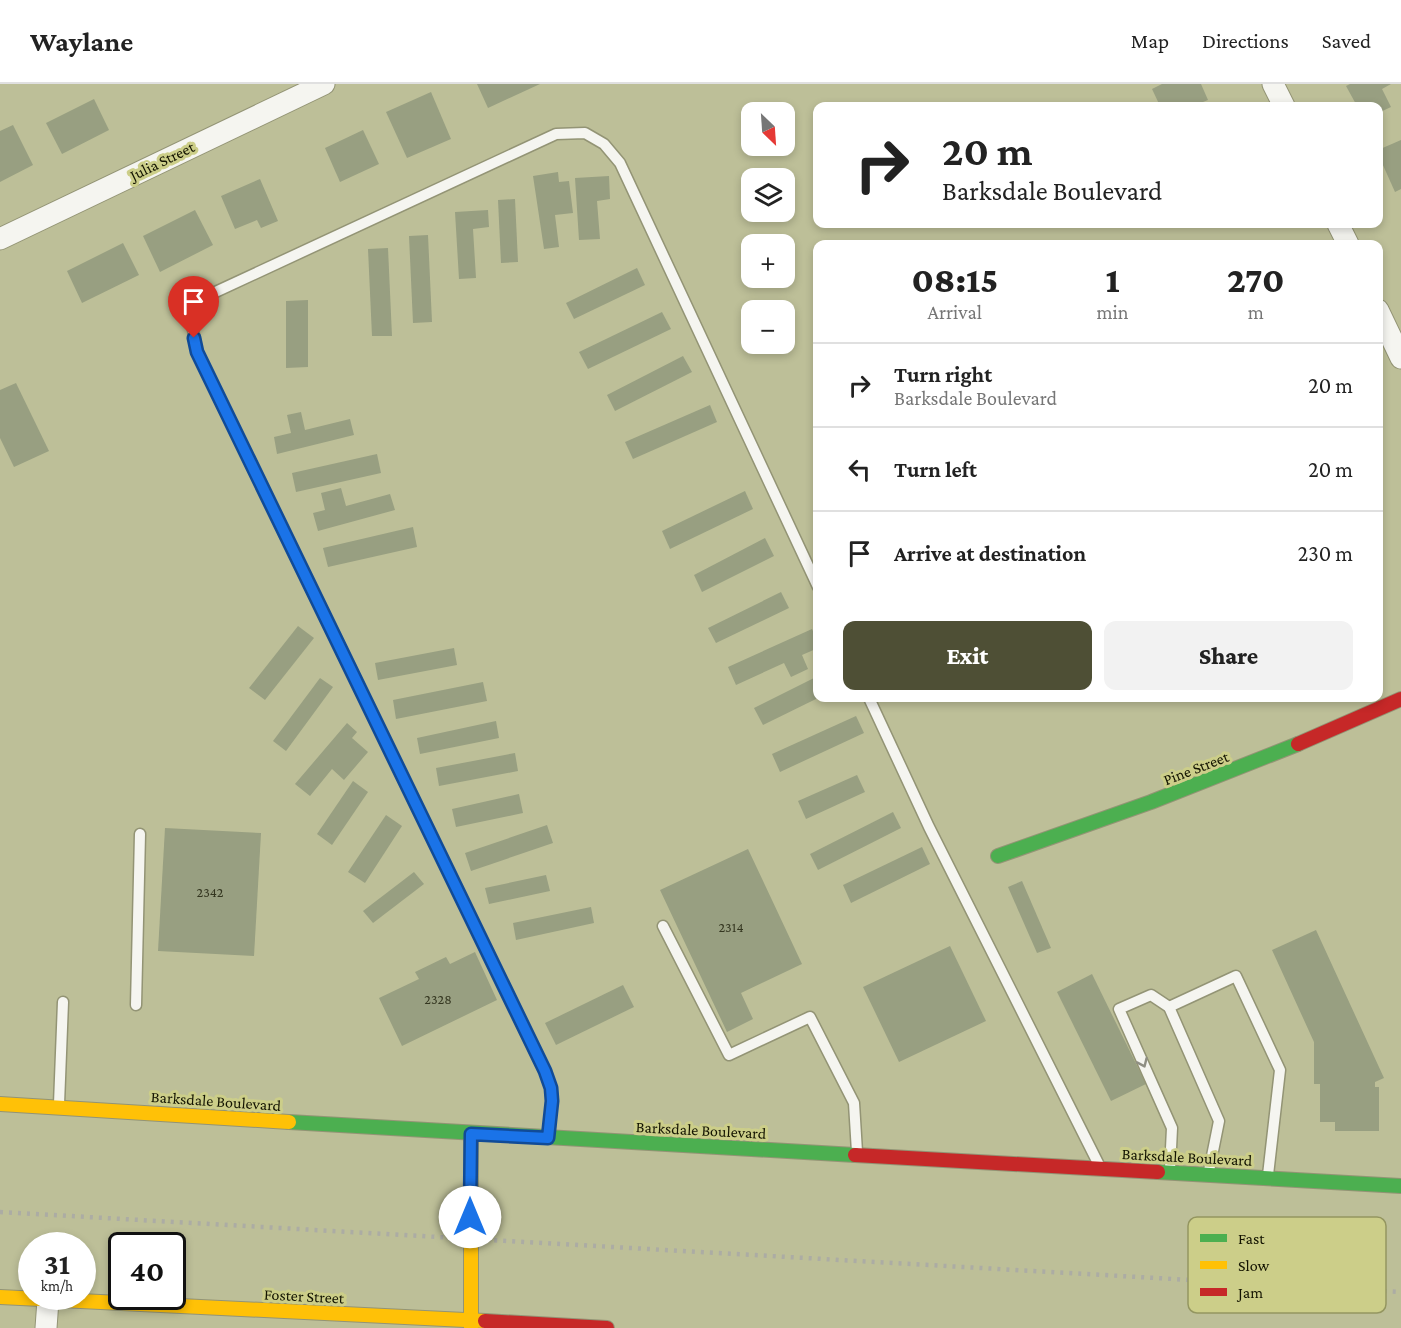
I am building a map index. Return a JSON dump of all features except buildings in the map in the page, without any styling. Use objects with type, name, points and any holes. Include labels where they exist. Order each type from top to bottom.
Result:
[{"type":"main road","name":"Pine Street","points":[[998,856],[1230,773],[1401,699]]},
{"type":"main road","name":"Barksdale Boulevard","points":[[0,1104],[471,1134],[1401,1186]]},
{"type":"main road","points":[[471,1134],[471,1324]]},
{"type":"main road","name":"Foster Street","points":[[0,1297],[18,1298]]},
{"type":"main road","name":"Foster Street","points":[[96,1303],[471,1324],[607,1328]]},
{"type":"street","name":"Julia Street","points":[[0,239],[324,84]]},
{"type":"street","points":[[1273,84],[1282,102]]},
{"type":"street","points":[[1383,320],[1401,358]]},
{"type":"street","points":[[46,1328],[47,1310]]},
{"type":"lane","points":[[548,1138],[552,1101],[551,1088],[545,1071],[197,352],[192,324],[196,308],[209,296],[556,134],[585,134],[604,144],[620,163],[813,575]]},
{"type":"lane","points":[[871,702],[929,827],[1101,1168]]},
{"type":"lane","points":[[135,1005],[140,834]]},
{"type":"lane","points":[[663,926],[729,1054],[810,1017],[854,1103],[857,1155]]},
{"type":"lane","points":[[1169,1007],[1236,976],[1280,1070],[1268,1178]]},
{"type":"lane","points":[[1170,1172],[1172,1128],[1119,1009],[1151,995],[1169,1007],[1219,1120],[1209,1175]]},
{"type":"lane","points":[[59,1107],[63,1002]]},
{"type":"railway","points":[[0,1212],[1188,1280]]},
{"type":"railway","points":[[1386,1291],[1401,1292]]},
{"type":"traffic: fast","points":[[998,856],[1151,802],[1298,744]]},
{"type":"traffic: fast","points":[[289,1122],[855,1155]]},
{"type":"traffic: fast","points":[[1158,1172],[1401,1186]]},
{"type":"traffic: slow","points":[[0,1104],[289,1122]]},
{"type":"traffic: slow","points":[[471,1134],[471,1328]]},
{"type":"traffic: slow","points":[[0,1297],[485,1321]]},
{"type":"traffic: jam","points":[[1298,744],[1401,699]]},
{"type":"traffic: jam","points":[[855,1155],[1158,1172]]},
{"type":"traffic: jam","points":[[485,1321],[607,1328]]},
{"type":"route","points":[[194,338],[197,352],[545,1071],[551,1088],[548,1138],[471,1134],[470,1217]]}]
